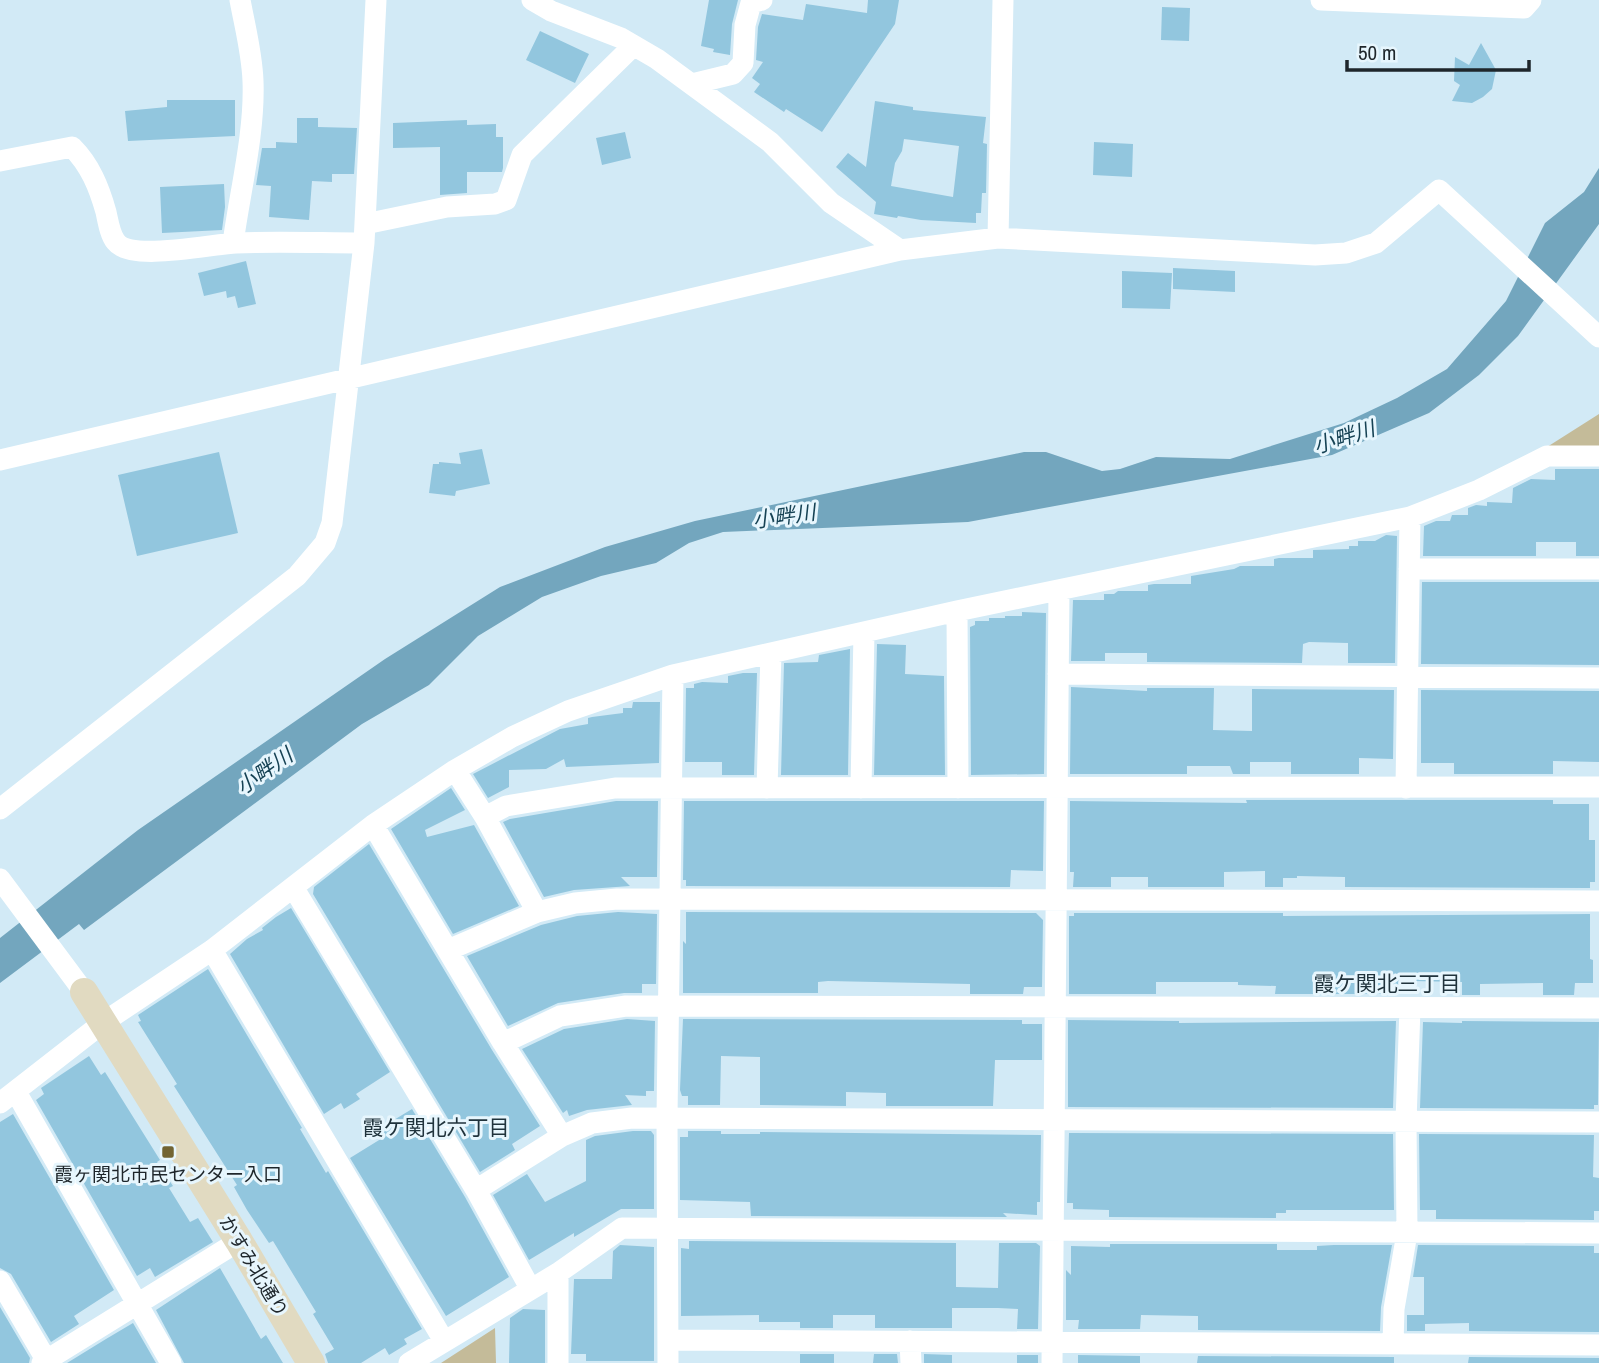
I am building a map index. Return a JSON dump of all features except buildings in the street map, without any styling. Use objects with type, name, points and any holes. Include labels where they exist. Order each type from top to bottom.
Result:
[{"type":"street","points":[[233,243],[252,106],[250,48],[240,0]]},
{"type":"street","points":[[0,809],[240,623],[305,569],[325,543],[332,523],[365,233],[376,0]]},
{"type":"street","points":[[532,0],[551,11],[621,38],[657,59],[771,142],[831,203],[900,250]]},
{"type":"street","points":[[692,84],[733,74],[743,63],[745,25],[751,3],[762,0]]},
{"type":"street","points":[[999,238],[1003,0]]},
{"type":"street","points":[[1321,0],[1524,8],[1531,0]]},
{"type":"street","points":[[0,162],[72,146],[84,159],[92,175],[114,240],[121,247],[137,250],[185,250],[233,243],[365,233],[447,206],[495,204],[506,200],[522,155],[633,46]]},
{"type":"street","points":[[0,460],[900,250],[999,238],[1315,255],[1346,253],[1376,243],[1439,190],[1599,337]]},
{"type":"street","points":[[171,1363],[8,1097],[104,1021],[212,950],[373,825],[455,770],[512,737],[568,711],[673,675],[957,611],[1410,517],[1479,490],[1547,456],[1599,456]]},
{"type":"street","points":[[1406,788],[1410,517]]},
{"type":"street","points":[[1409,569],[1599,569]]},
{"type":"street","points":[[1052,1363],[1059,590]]},
{"type":"street","points":[[957,611],[958,788]]},
{"type":"street","points":[[861,788],[864,632]]},
{"type":"street","points":[[768,788],[771,653]]},
{"type":"street","points":[[1058,674],[1599,678]]},
{"type":"street","points":[[668,1363],[667,1117],[673,675]]},
{"type":"street","points":[[455,770],[485,817],[537,912]]},
{"type":"street","points":[[485,817],[506,806],[615,788],[1599,788]]},
{"type":"street","points":[[373,825],[503,1043],[562,1136]]},
{"type":"street","points":[[0,879],[84,992]]},
{"type":"street","points":[[293,887],[476,1190],[530,1288]]},
{"type":"street","points":[[448,950],[537,912],[575,903],[617,899],[1599,901]]},
{"type":"street","points":[[212,950],[444,1341]]},
{"type":"street","name":"かすみ北通り","points":[[84,992],[239,1241],[311,1363]]},
{"type":"street","points":[[503,1043],[560,1016],[626,1006],[1599,1008]]},
{"type":"street","points":[[1404,1351],[1394,1309],[1407,1233],[1406,1121],[1410,1008]]},
{"type":"street","points":[[476,1190],[562,1136],[592,1123],[632,1118],[1599,1122]]},
{"type":"street","points":[[409,1363],[558,1273],[622,1228],[1599,1233]]},
{"type":"street","points":[[0,1281],[45,1362],[239,1241]]},
{"type":"street","points":[[558,1273],[558,1363]]},
{"type":"street","points":[[668,1340],[1052,1341],[1404,1351],[1599,1345]]},
{"type":"street","points":[[911,1341],[911,1363]]},
{"type":"shaded area","points":[[1599,414],[1599,447],[1547,447]]},
{"type":"shaded area","points":[[495,1328],[496,1363],[441,1363]]},
{"type":"water","name":"小畔川","points":[[1599,168],[1599,224],[1518,336],[1479,375],[1429,413],[1332,455],[968,522],[723,532],[689,543],[656,563],[601,576],[542,597],[478,636],[429,685],[362,724],[84,930],[79,924],[0,983],[0,938],[138,830],[385,659],[500,587],[605,547],[695,521],[1024,452],[1046,452],[1102,471],[1120,469],[1156,457],[1230,459],[1344,423],[1397,398],[1447,369],[1506,301],[1545,223],[1584,192]]},
{"type":"place","name":"霞ヶ関北市民センター入口","points":[[168,1152]]},
{"type":"district","name":"霞ケ関北三丁目","points":[[1387,983]]},
{"type":"district","name":"霞ケ関北六丁目","points":[[436,1127]]}]
